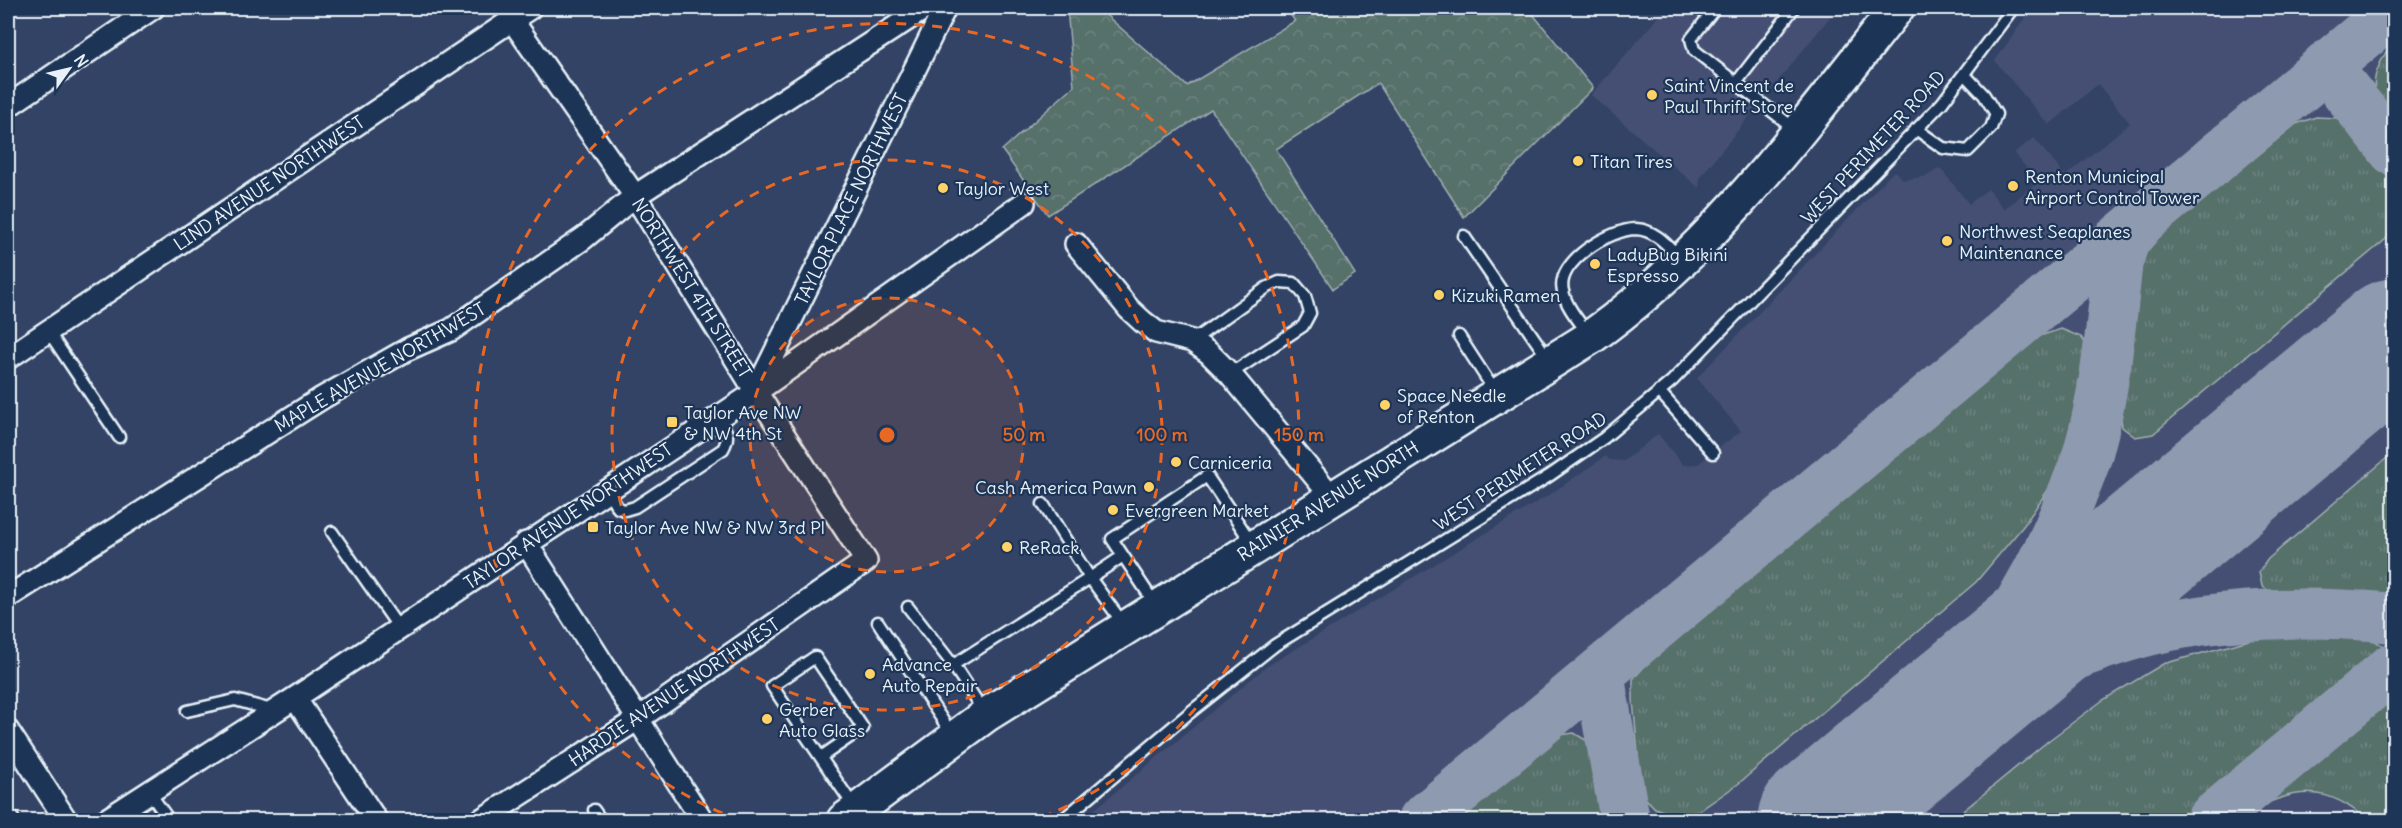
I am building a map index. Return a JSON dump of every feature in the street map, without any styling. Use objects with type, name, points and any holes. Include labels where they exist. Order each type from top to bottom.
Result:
[{"type":"main road","name":"RAINIER AVENUE NORTH","points":[[850,815],[986,715],[1590,338],[1624,313],[1682,260],[1799,132],[1897,8]]},
{"type":"street","points":[[8,106],[153,8]]},
{"type":"street","name":"LIND AVENUE NORTHWEST","points":[[8,358],[530,8]]},
{"type":"street","name":"MAPLE AVENUE NORTHWEST","points":[[8,597],[332,392],[408,349],[451,330],[591,232],[635,195],[925,8]]},
{"type":"street","name":"TAYLOR PLACE NORTHWEST","points":[[756,392],[945,8]]},
{"type":"street","name":"NORTHWEST 4TH STREET","points":[[512,20],[635,195],[756,392],[866,561]]},
{"type":"street","name":"TAYLOR AVENUE NORTHWEST","points":[[106,820],[276,711],[756,392],[1024,203]]},
{"type":"street","points":[[1076,244],[1129,309],[1142,321],[1156,332],[1192,341],[1209,353],[1230,374],[1333,498]]},
{"type":"street","points":[[526,543],[702,820]]},
{"type":"street","name":"HARDIE AVENUE NORTHWEST","points":[[482,820],[638,719],[866,561]]},
{"type":"street","points":[[295,698],[376,820]]},
{"type":"street","points":[[8,731],[66,820]]},
{"type":"lane","points":[[1715,8],[1690,43],[1694,50],[1799,132]]},
{"type":"lane","points":[[1736,83],[1794,8]]},
{"type":"lane","name":"WEST PERIMETER ROAD","points":[[1062,820],[1188,714],[1275,645],[1549,476],[1604,438],[1659,391],[1942,103],[2013,8]]},
{"type":"lane","points":[[1916,129],[1943,148],[1968,151],[1991,128],[1996,114],[1984,95],[1964,74]]},
{"type":"lane","points":[[1590,338],[1562,291],[1563,275],[1572,263],[1599,240],[1618,232],[1637,229],[1657,235],[1682,260]]},
{"type":"lane","points":[[1464,236],[1551,362]]},
{"type":"lane","points":[[1192,341],[1266,288],[1279,282],[1294,284],[1305,296],[1310,313],[1303,326],[1230,374]]},
{"type":"lane","points":[[48,331],[119,437]]},
{"type":"lane","points":[[1459,336],[1498,395]]},
{"type":"lane","points":[[1659,391],[1713,453]]},
{"type":"lane","points":[[607,490],[618,508],[625,510],[655,495],[723,449],[728,441],[727,431],[718,417]]},
{"type":"lane","points":[[1158,608],[1112,539],[1207,476],[1255,547]]},
{"type":"lane","points":[[1043,504],[1090,578],[1126,627]]},
{"type":"lane","points":[[332,532],[399,628]]},
{"type":"lane","points":[[953,665],[1123,556]]},
{"type":"lane","points":[[908,608],[953,665],[986,715]]},
{"type":"lane","points":[[878,622],[954,738]]},
{"type":"lane","points":[[821,757],[863,728],[815,657],[772,686],[821,757],[850,815]]},
{"type":"lane","points":[[187,711],[235,700],[276,711]]},
{"type":"lane","points":[[149,792],[169,820]]},
{"type":"lane","points":[[594,810],[601,820]]},
{"type":"shaded area","points":[[1666,8],[1828,8],[1834,12],[1700,177],[1699,188],[1591,95]]},
{"type":"shaded area","points":[[2032,8],[2071,8],[2075,12],[2080,8],[2394,8],[2394,820],[1082,820],[1266,667],[1552,493],[1606,456],[1609,460],[1624,461],[1658,434],[1683,465],[1698,464],[1741,431],[1697,378],[1894,171],[1904,180],[1927,176],[1940,168],[1969,204],[1988,189],[2004,209],[2038,182],[2014,153],[2034,138],[2065,176],[2130,123],[2098,84],[2049,125],[1995,61]]},
{"type":"green space","points":[[1067,8],[1103,8],[1107,16],[1187,86],[1295,21],[1285,8],[1528,8],[1593,88],[1464,217],[1378,83],[1276,149],[1355,274],[1333,289],[1211,109],[1048,215],[1002,150],[1074,86]]},
{"type":"green space","points":[[2394,38],[2394,124],[2378,100],[2374,81],[2380,63]]},
{"type":"green space","points":[[2316,117],[2337,118],[2352,130],[2394,181],[2394,224],[2386,239],[2153,434],[2135,437],[2122,427],[2120,409],[2137,281],[2147,250],[2161,235],[2296,124]]},
{"type":"green space","points":[[2061,329],[2081,337],[2092,352],[2089,387],[2074,438],[2052,484],[2024,525],[1976,582],[1738,784],[1699,811],[1676,816],[1655,808],[1642,795],[1633,679],[1646,665],[2040,336]]},
{"type":"green space","points":[[2394,452],[2394,602],[2278,597],[2262,586],[2259,572],[2268,559]]},
{"type":"green space","points":[[2278,632],[2369,637],[2385,647],[2377,665],[2188,820],[1952,820],[2048,741],[2103,700],[2163,664]]},
{"type":"green space","points":[[2394,688],[2394,820],[2366,820],[2340,801],[2313,794],[2285,797],[2255,809],[2253,805]]},
{"type":"green space","points":[[1574,733],[1589,742],[1604,820],[1458,820],[1560,735]]},
{"type":"taxiway","points":[[1423,820],[2394,10]]},
{"type":"taxiway","points":[[2326,66],[2394,151]]},
{"type":"taxiway","points":[[1908,745],[1960,687],[2004,628],[2042,564],[2058,529],[2084,466],[2095,426],[2107,356],[2118,260],[2125,240],[2137,226]]},
{"type":"taxiway","points":[[1946,721],[2004,688],[2067,658],[2133,635],[2166,627],[2223,618],[2272,614],[2394,618]]},
{"type":"taxiway","points":[[2211,820],[2394,667]]},
{"type":"taxiway","points":[[1599,674],[1625,820]]},
{"type":"runway","points":[[1819,820],[2394,340]]},
{"type":"place","name":"Saint Vincent de Paul Thrift Store","points":[[1652,95]]},
{"type":"place","name":"Titan Tires","points":[[1578,161]]},
{"type":"place","name":"Renton Municipal Airport Control Tower","points":[[2013,186]]},
{"type":"place","name":"Taylor West","points":[[943,188]]},
{"type":"place","name":"Northwest Seaplanes Maintenance","points":[[1947,241]]},
{"type":"place","name":"LadyBug Bikini Espresso","points":[[1595,264]]},
{"type":"place","name":"Kizuki Ramen","points":[[1439,295]]},
{"type":"place","name":"Space Needle of Renton","points":[[1385,405]]},
{"type":"place","name":"Taylor Ave NW & NW 4th St","points":[[672,422]]},
{"type":"place","name":"Carniceria","points":[[1176,462]]},
{"type":"place","name":"Cash America Pawn","points":[[1149,487]]},
{"type":"place","name":"Evergreen Market","points":[[1113,510]]},
{"type":"place","name":"Taylor Ave NW & NW 3rd Pl","points":[[593,527]]},
{"type":"place","name":"ReRack","points":[[1007,547]]},
{"type":"place","name":"Advance Auto Repair","points":[[870,674]]},
{"type":"place","name":"Gerber Auto Glass","points":[[767,719]]}]
